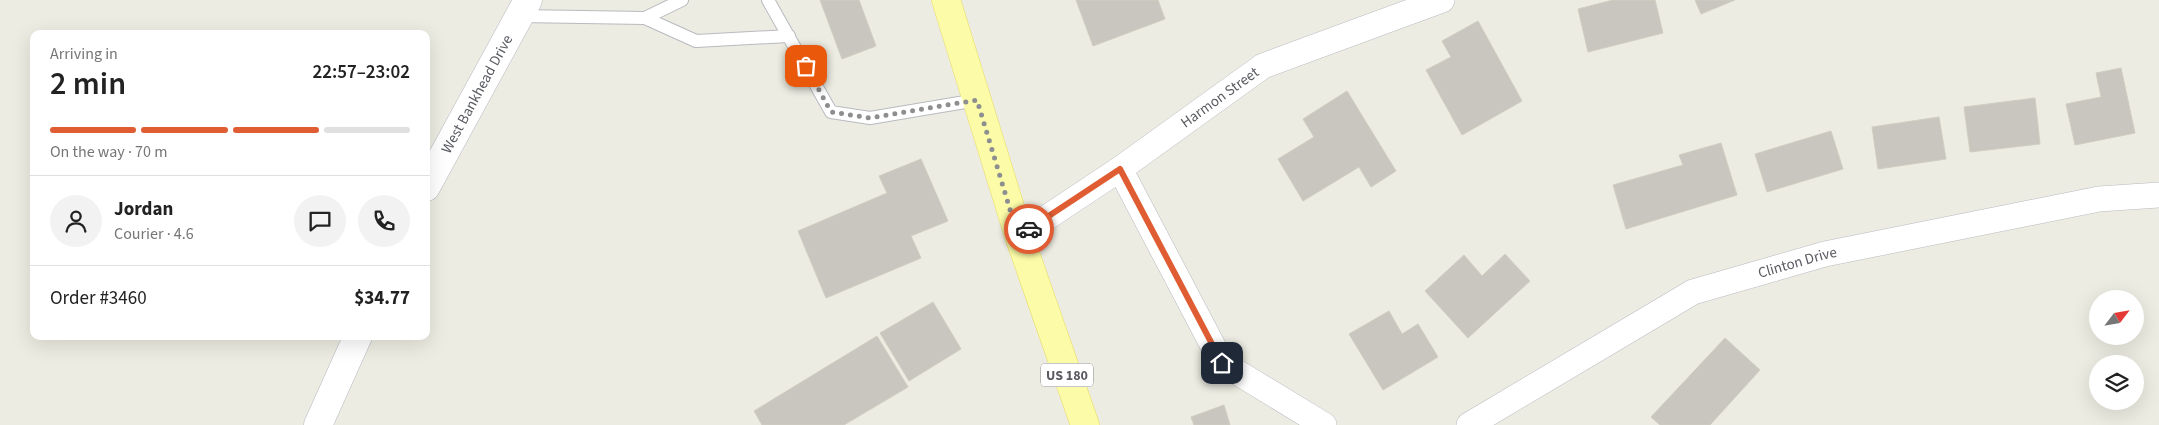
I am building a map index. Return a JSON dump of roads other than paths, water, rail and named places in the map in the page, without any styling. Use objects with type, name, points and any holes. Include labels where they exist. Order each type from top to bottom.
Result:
[{"type":"main road","name":"US 180","points":[[946,0],[1018,236],[1084,425]]},
{"type":"street","name":"Harmon Street","points":[[1018,236],[1120,169],[1262,66],[1442,0]]},
{"type":"street","name":"West Bankhead Drive","points":[[430,180],[524,8]]},
{"type":"street","points":[[1120,169],[1222,363],[1324,425]]},
{"type":"street","name":"Clinton Drive","points":[[1469,425],[1693,292],[1825,254],[2099,200],[2159,195]]},
{"type":"street","points":[[318,425],[356,340]]},
{"type":"lane","points":[[644,18],[682,0]]},
{"type":"lane","points":[[768,0],[831,112],[870,118],[977,100]]},
{"type":"lane","points":[[524,8],[644,18],[696,41],[789,36]]}]
